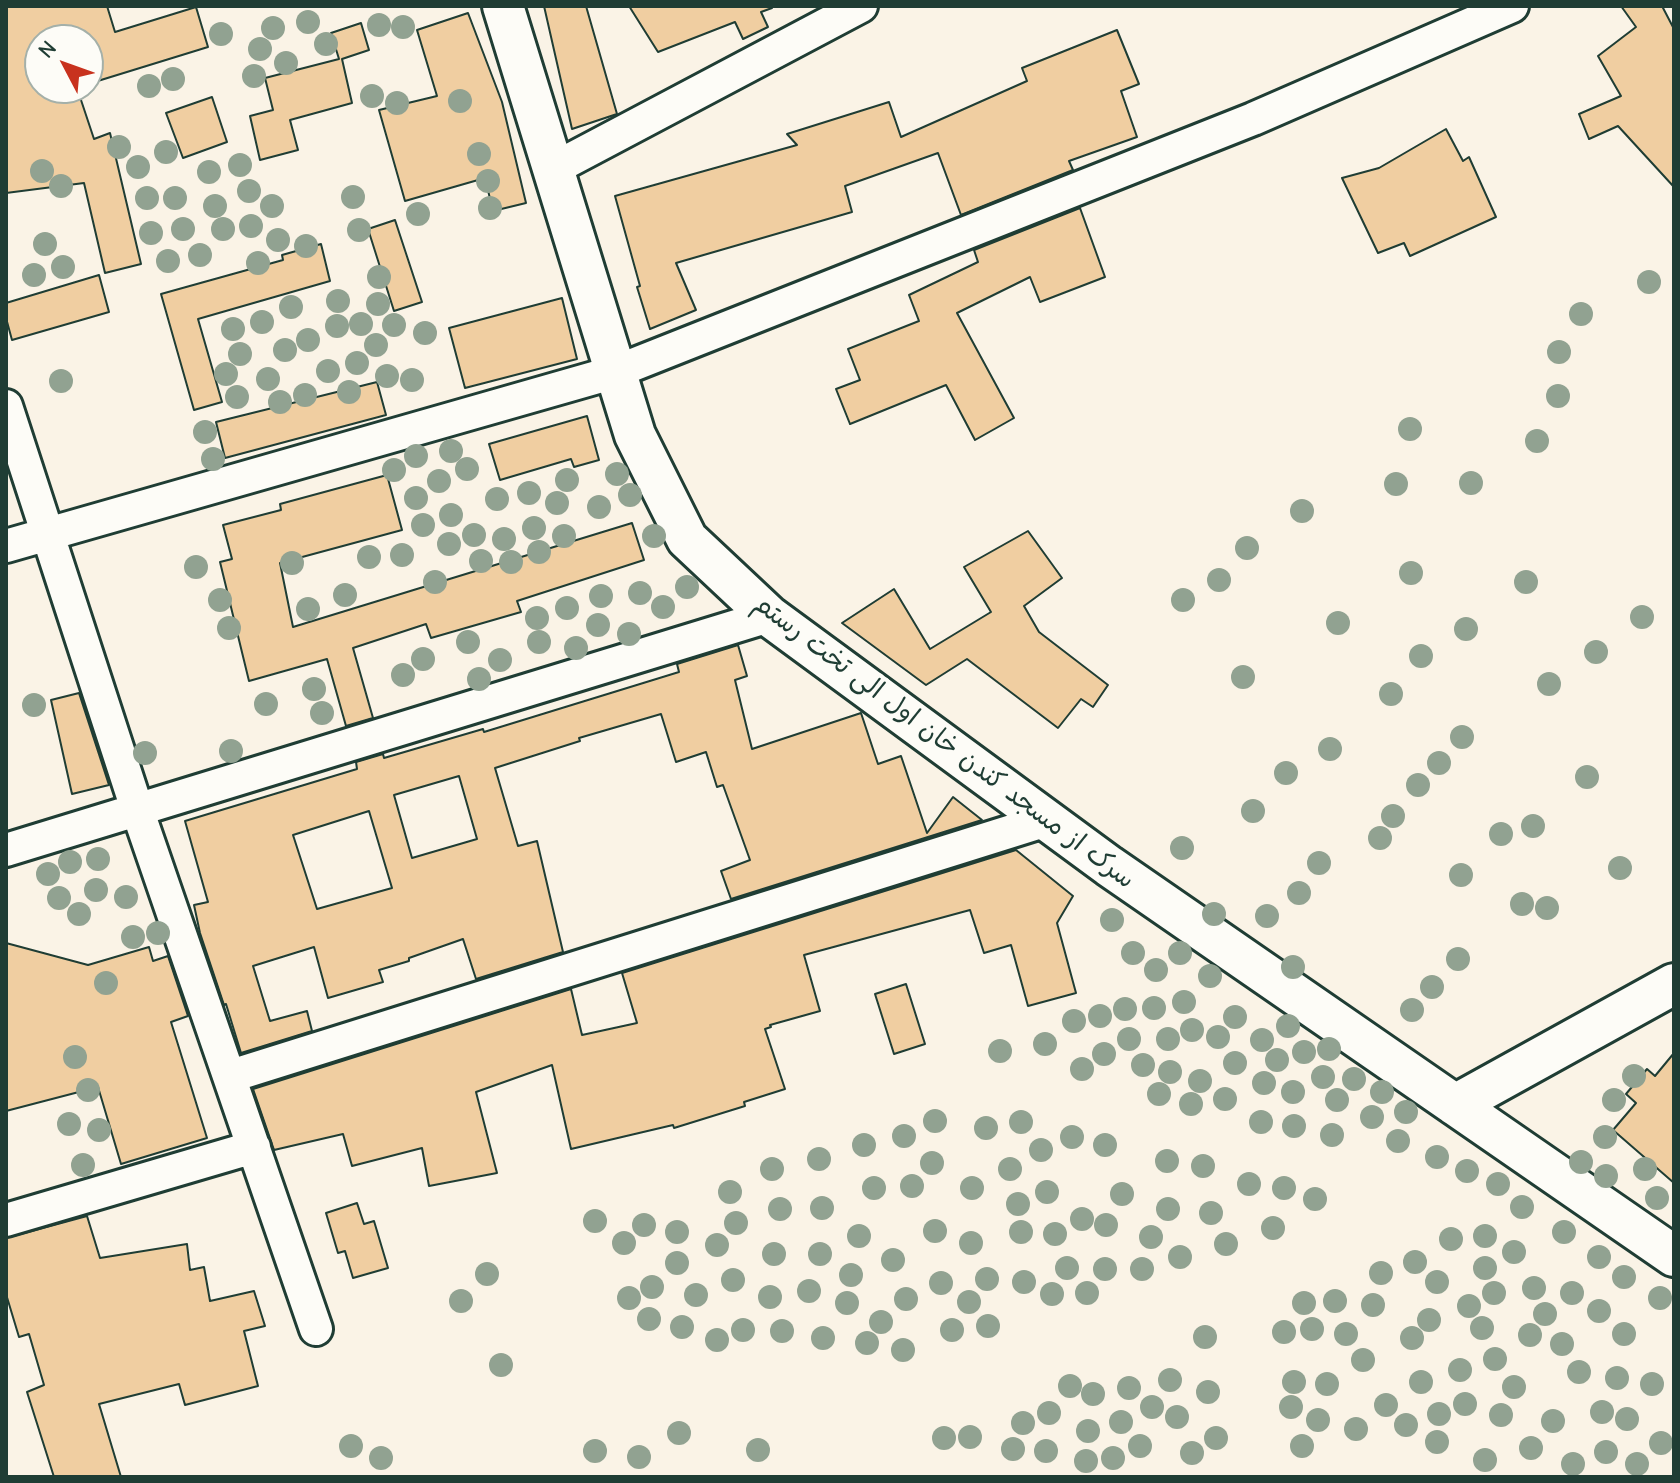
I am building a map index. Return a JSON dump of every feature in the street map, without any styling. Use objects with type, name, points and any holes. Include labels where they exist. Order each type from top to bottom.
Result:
[{"type":"street","name":"سرک از مسجد کندن خان اول الی تخت رستم","points":[[503,6],[635,435],[687,539],[769,616],[1122,875],[1674,1256]]},
{"type":"street","points":[[553,169],[861,6]]},
{"type":"street","points":[[6,546],[615,372],[1253,119],[1512,6]]},
{"type":"street","points":[[6,406],[137,809],[316,1329]]},
{"type":"street","points":[[6,850],[769,616]]},
{"type":"street","points":[[231,1076],[1047,820]]},
{"type":"street","points":[[1455,1105],[1674,984]]},
{"type":"street","points":[[6,1220],[254,1147]]},
{"type":"building","points":[[6,6],[107,6],[115,32],[196,7],[208,47],[104,79],[104,24],[24,24],[24,104],[82,104],[94,139],[110,133],[141,264],[105,273],[84,183],[6,193]]},
{"type":"building","points":[[544,6],[586,6],[617,114],[572,129]]},
{"type":"building","points":[[629,6],[772,8],[761,12],[768,27],[743,39],[735,22],[658,52]]},
{"type":"building","points":[[1621,6],[1662,6],[1674,29],[1674,187],[1618,126],[1589,139],[1579,114],[1621,96],[1598,56],[1636,27]]},
{"type":"building","points":[[468,13],[502,102],[526,203],[493,211],[485,178],[405,201],[379,110],[437,96],[417,30]]},
{"type":"building","points":[[361,23],[369,50],[342,59],[352,103],[290,120],[298,150],[260,160],[250,116],[273,110],[265,78],[339,59],[331,33]]},
{"type":"building","points":[[1117,30],[1139,84],[1121,91],[1137,137],[1069,161],[1073,170],[961,215],[938,153],[845,186],[852,212],[676,263],[696,310],[650,329],[615,196],[797,145],[787,134],[889,102],[901,137],[1027,81],[1022,68]]},
{"type":"building","points":[[212,97],[227,142],[183,158],[166,113]]},
{"type":"building","points":[[1446,129],[1463,161],[1469,157],[1496,217],[1410,256],[1404,243],[1378,253],[1342,178],[1379,168]]},
{"type":"building","points":[[1080,208],[1105,277],[1040,302],[1030,277],[957,313],[1014,418],[975,440],[946,385],[850,424],[836,389],[860,380],[848,349],[919,321],[909,295],[978,262],[974,250]]},
{"type":"building","points":[[395,220],[422,302],[394,311],[368,229]]},
{"type":"building","points":[[321,244],[330,281],[198,319],[222,402],[194,410],[161,294],[283,260],[282,255]]},
{"type":"building","points":[[99,275],[109,312],[12,340],[6,318],[6,303]]},
{"type":"building","points":[[562,298],[577,359],[465,388],[449,328]]},
{"type":"building","points":[[377,382],[386,415],[225,458],[216,422]]},
{"type":"building","points":[[587,416],[599,460],[574,467],[571,459],[500,480],[489,444]]},
{"type":"building","points":[[387,475],[402,530],[280,563],[293,627],[632,523],[644,560],[517,601],[521,612],[431,638],[426,624],[353,648],[373,718],[346,726],[327,659],[249,681],[220,562],[232,559],[223,525],[281,510],[280,504]]},
{"type":"building","points":[[1028,531],[1062,578],[1024,606],[1039,632],[1108,685],[1093,707],[1081,699],[1058,728],[967,659],[926,685],[842,623],[894,589],[930,649],[991,612],[964,567]]},
{"type":"building","points":[[738,645],[747,676],[735,680],[752,749],[861,713],[878,764],[901,756],[927,833],[953,797],[982,820],[731,899],[721,871],[750,860],[723,785],[717,787],[706,752],[676,762],[661,714],[579,738],[580,741],[495,768],[518,846],[537,841],[563,952],[476,979],[463,939],[379,970],[383,982],[328,998],[314,947],[253,966],[270,1021],[307,1011],[312,1031],[241,1053],[200,933],[194,905],[208,902],[185,821],[357,769],[356,762],[383,754],[384,758],[483,729],[484,732],[679,672],[677,664]],"holes":[[[459,776],[477,839],[412,858],[394,795]],[[369,811],[392,888],[317,909],[293,835]]]},
{"type":"building","points":[[79,693],[109,785],[72,794],[51,700]]},
{"type":"building","points":[[1016,850],[1073,896],[1057,923],[1076,993],[1028,1006],[1011,945],[984,953],[970,910],[804,955],[820,1011],[765,1029],[785,1089],[744,1102],[745,1106],[674,1128],[673,1125],[571,1149],[552,1065],[476,1092],[497,1173],[429,1186],[422,1148],[352,1166],[343,1134],[274,1150],[253,1089],[571,989],[582,1035],[637,1023],[622,973]]},
{"type":"building","points":[[6,943],[88,965],[149,947],[153,961],[168,956],[188,1016],[171,1022],[207,1138],[121,1164],[98,1087],[6,1111]]},
{"type":"building","points":[[906,984],[925,1044],[894,1054],[875,994]]},
{"type":"building","points":[[1674,1053],[1674,1183],[1613,1130],[1636,1103],[1626,1094],[1647,1069],[1655,1076]]},
{"type":"building","points":[[357,1203],[364,1224],[374,1221],[388,1268],[353,1278],[345,1251],[338,1253],[326,1213]]},
{"type":"building","points":[[87,1216],[100,1258],[187,1244],[190,1270],[204,1267],[210,1301],[254,1291],[265,1326],[244,1331],[258,1386],[185,1405],[179,1384],[99,1404],[121,1477],[54,1477],[27,1392],[44,1385],[29,1334],[19,1337],[6,1294],[6,1238]]}]
